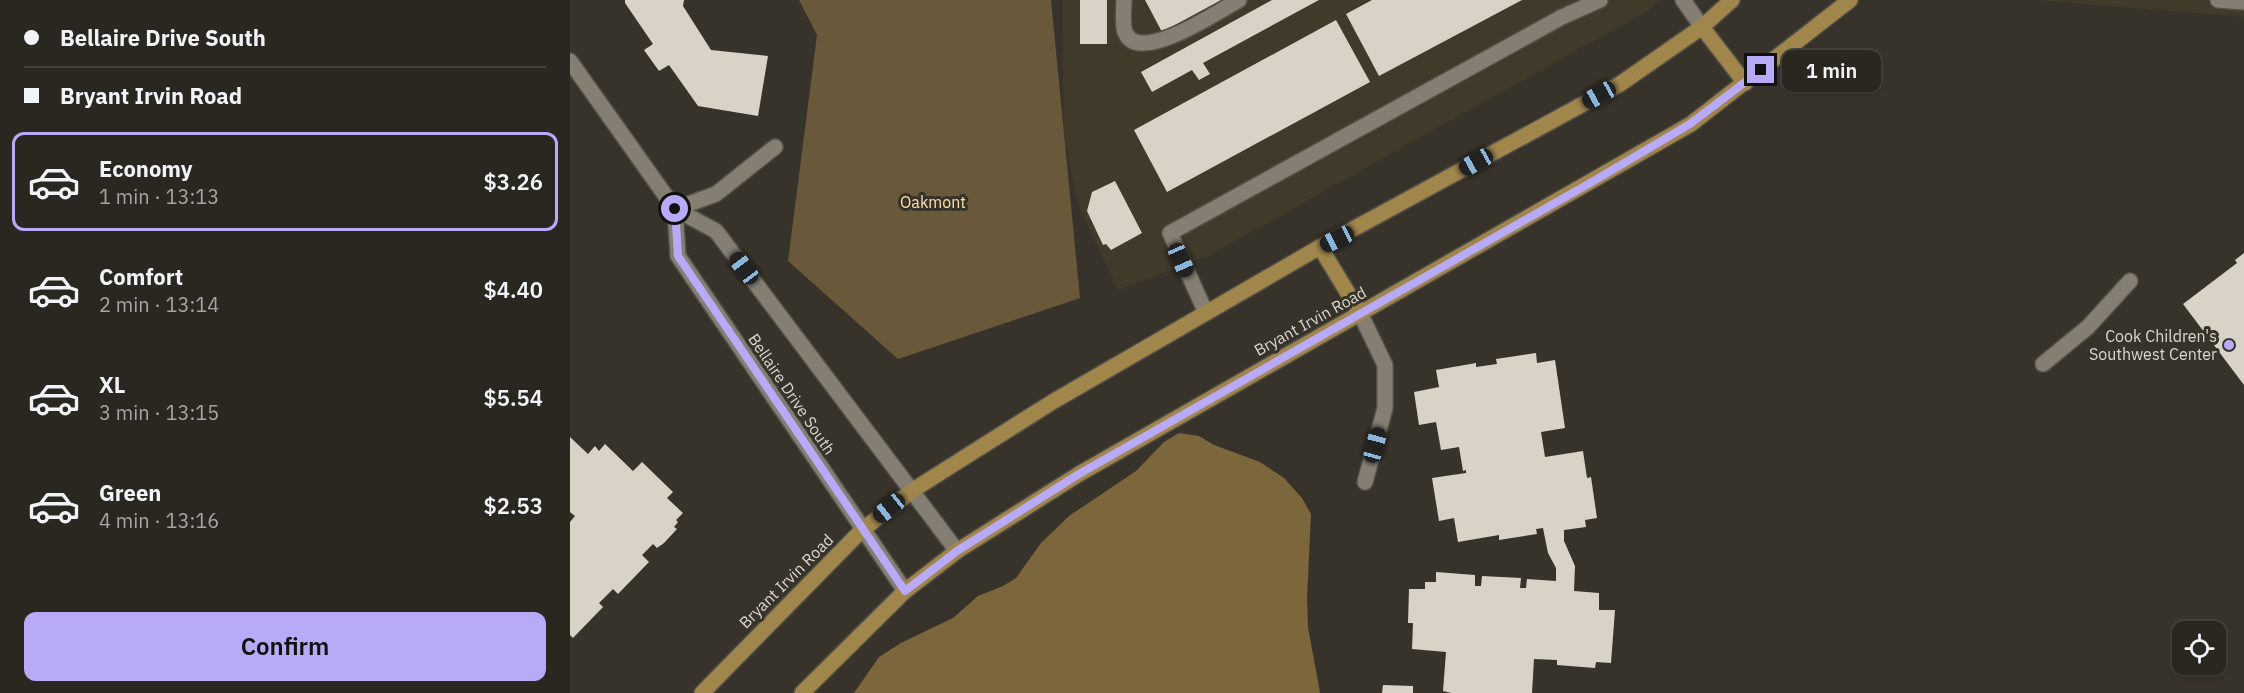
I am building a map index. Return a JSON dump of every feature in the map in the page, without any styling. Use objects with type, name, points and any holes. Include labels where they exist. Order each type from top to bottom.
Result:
[{"type":"main road","name":"Bryant Irvin Road","points":[[702,693],[862,530],[913,490],[1054,401],[1320,247],[1620,84],[1702,27],[1732,0]]},
{"type":"main road","name":"Bryant Irvin Road","points":[[802,693],[905,591],[957,551],[1079,474],[1690,124],[1850,0]]},
{"type":"main road","points":[[1702,27],[1745,83]]},
{"type":"main road","points":[[1320,247],[1360,313]]},
{"type":"street","points":[[1124,0],[1124,31],[1130,40],[1144,45],[1167,39],[1239,0]]},
{"type":"street","points":[[1206,313],[1170,232],[1562,17],[1600,0]]},
{"type":"street","points":[[1683,0],[1702,27]]},
{"type":"street","points":[[2218,0],[2244,2]]},
{"type":"street","name":"Bellaire Drive South","points":[[570,61],[675,209],[716,231],[957,551]]},
{"type":"street","points":[[675,209],[717,194],[775,147]]},
{"type":"street","name":"Bellaire Drive South","points":[[675,209],[678,256],[905,591]]},
{"type":"street","points":[[2043,364],[2088,327],[2130,281]]},
{"type":"street","points":[[1360,313],[1385,365],[1385,408],[1365,482]]},
{"type":"shaded area","points":[[1062,0],[1659,0],[1647,11],[1208,256],[1118,290],[1078,205],[1064,133]]},
{"type":"shaded area","points":[[2035,0],[2244,0],[2244,17]]},
{"type":"shaded area","points":[[1179,433],[1199,436],[1214,445],[1260,462],[1284,478],[1302,498],[1311,514],[1308,627],[1320,693],[854,693],[879,657],[901,643],[953,618],[978,596],[1016,578],[1041,543],[1069,516],[1136,471],[1164,442]]},
{"type":"green space","name":"Oakmont","points":[[799,0],[1051,0],[1080,298],[898,359],[788,261],[817,35]]},
{"type":"building","points":[[625,0],[684,0],[683,6],[711,50],[768,56],[758,116],[698,106],[669,65],[659,71],[644,50],[653,44]]},
{"type":"building","points":[[1080,0],[1107,0],[1107,44],[1080,44]]},
{"type":"building","points":[[1145,0],[1221,0],[1162,32]]},
{"type":"building","points":[[1272,0],[1319,0],[1203,63],[1210,74],[1199,80],[1192,70],[1152,92],[1141,72]]},
{"type":"building","points":[[1372,0],[1522,0],[1379,76],[1346,14]]},
{"type":"building","points":[[1336,20],[1370,82],[1167,192],[1134,130]]},
{"type":"building","points":[[1115,181],[1142,233],[1111,250],[1106,244],[1103,245],[1087,211],[1092,192]]},
{"type":"building","name":"Cook Children's Southwest Center","points":[[2244,253],[2244,385],[2183,304],[2237,263],[2235,260]]},
{"type":"building","points":[[1536,353],[1537,363],[1555,360],[1565,428],[1541,432],[1545,457],[1583,451],[1587,478],[1591,477],[1597,518],[1585,520],[1586,527],[1564,530],[1564,541],[1575,566],[1574,591],[1599,593],[1599,610],[1615,610],[1611,663],[1596,662],[1595,668],[1557,665],[1557,660],[1534,659],[1532,693],[1451,693],[1443,691],[1446,652],[1412,649],[1413,623],[1408,623],[1409,589],[1425,589],[1425,582],[1436,582],[1436,572],[1475,575],[1475,586],[1481,586],[1482,576],[1521,578],[1520,588],[1526,588],[1527,579],[1556,581],[1556,568],[1548,553],[1543,528],[1536,529],[1537,534],[1499,540],[1499,535],[1458,542],[1454,518],[1439,521],[1432,478],[1466,473],[1466,470],[1463,471],[1459,447],[1441,450],[1436,422],[1419,425],[1414,392],[1439,387],[1436,370],[1476,363],[1476,367],[1497,364],[1496,359]]},
{"type":"building","points":[[570,437],[588,454],[595,446],[599,451],[605,444],[633,471],[642,462],[673,492],[667,498],[683,513],[676,520],[678,522],[674,527],[677,529],[664,543],[657,548],[653,544],[642,555],[649,562],[618,594],[613,589],[599,603],[603,607],[573,638],[570,635],[570,522],[575,516],[570,512]]},
{"type":"building","points":[[1383,685],[1413,686],[1413,693],[1382,693]]},
{"type":"place","name":"Cook Children's Southwest Center","points":[[2229,345]]},
{"type":"route","points":[[675,209],[678,256],[905,591],[957,551],[1079,474],[1142,440],[1690,124],[1761,70]]}]
